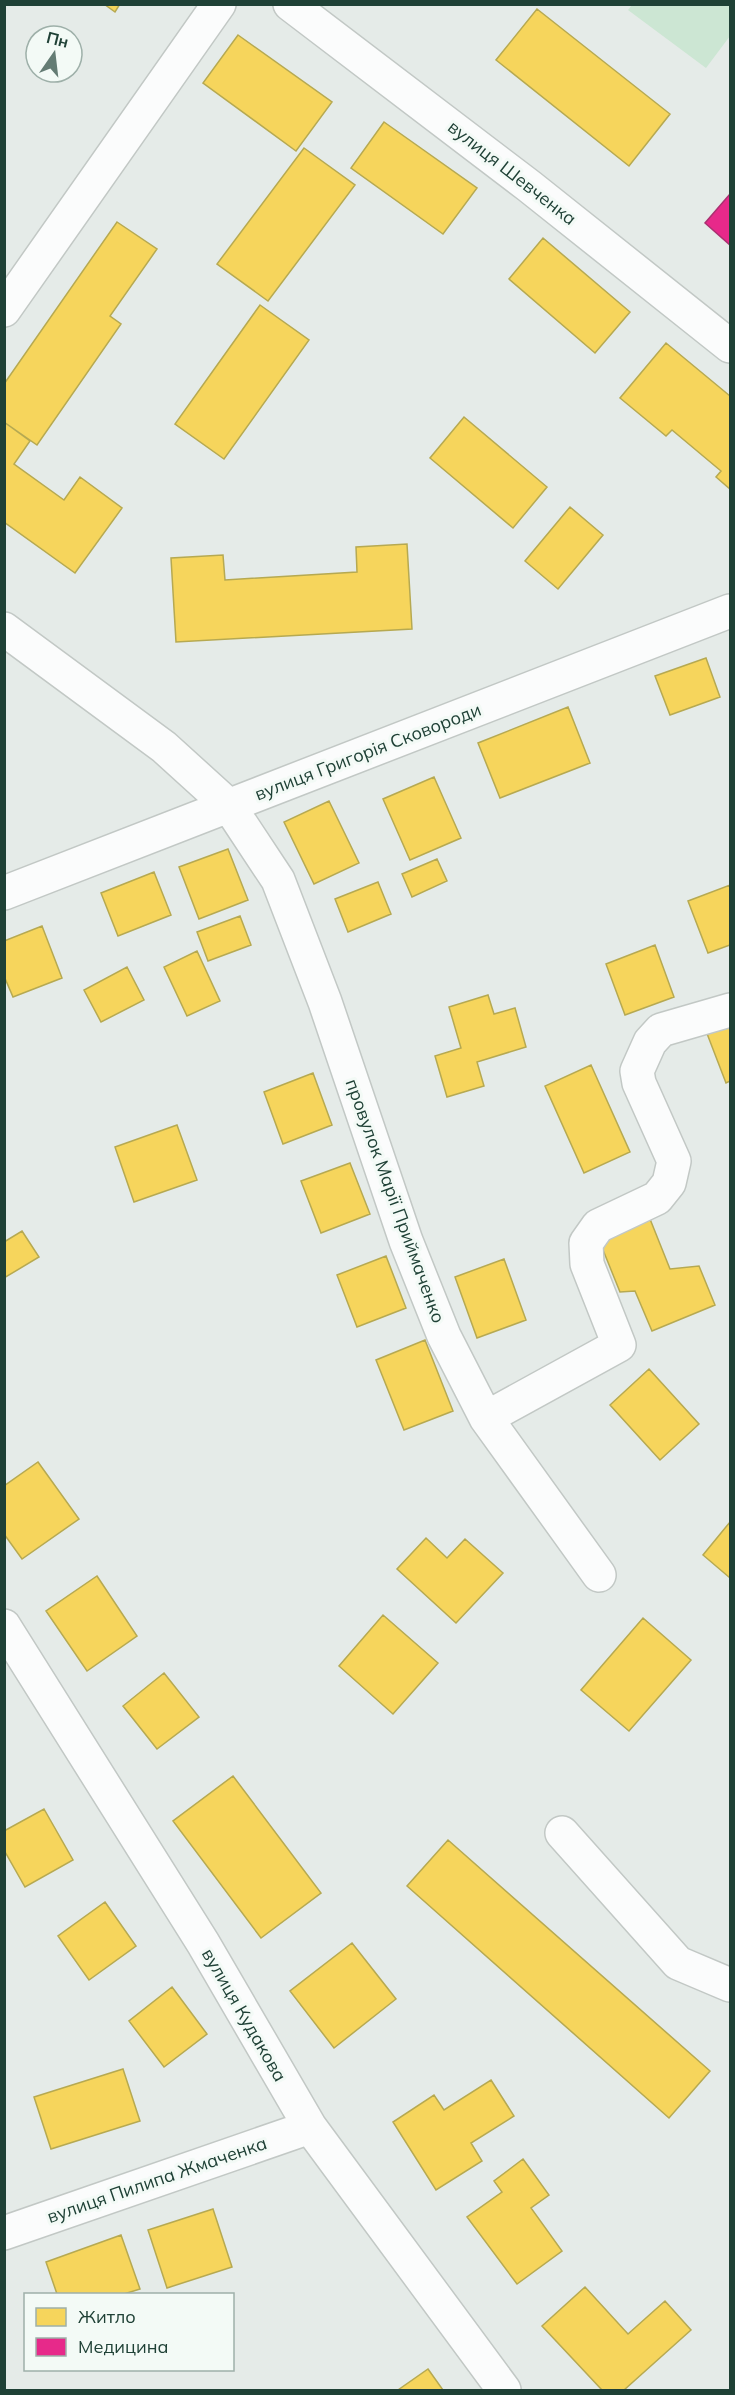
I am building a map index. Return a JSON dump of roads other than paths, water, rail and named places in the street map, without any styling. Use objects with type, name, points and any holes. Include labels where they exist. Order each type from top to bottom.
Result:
[{"type":"street","points":[[4,310],[219,4]]},
{"type":"street","name":"вулиця Шевченка","points":[[290,4],[530,186],[730,346]]},
{"type":"street","name":"вулиця Григорія Сковороди","points":[[4,893],[730,610]]},
{"type":"street","name":"провулок Марії Приймаченко","points":[[4,629],[164,747],[229,806],[278,880],[325,1002],[406,1241],[444,1336],[486,1418],[599,1575]]},
{"type":"street","points":[[486,1418],[619,1345],[587,1264],[586,1244],[598,1226],[657,1198],[669,1183],[674,1161],[639,1083],[637,1071],[650,1042],[661,1030],[730,1010]]},
{"type":"street","name":"вулиця Кудакова","points":[[4,1626],[203,1943],[310,2127],[504,2391]]},
{"type":"street","points":[[562,1833],[678,1963],[730,1985]]},
{"type":"street","name":"вулиця Пилипа Жмаченка","points":[[4,2233],[310,2127]]}]
